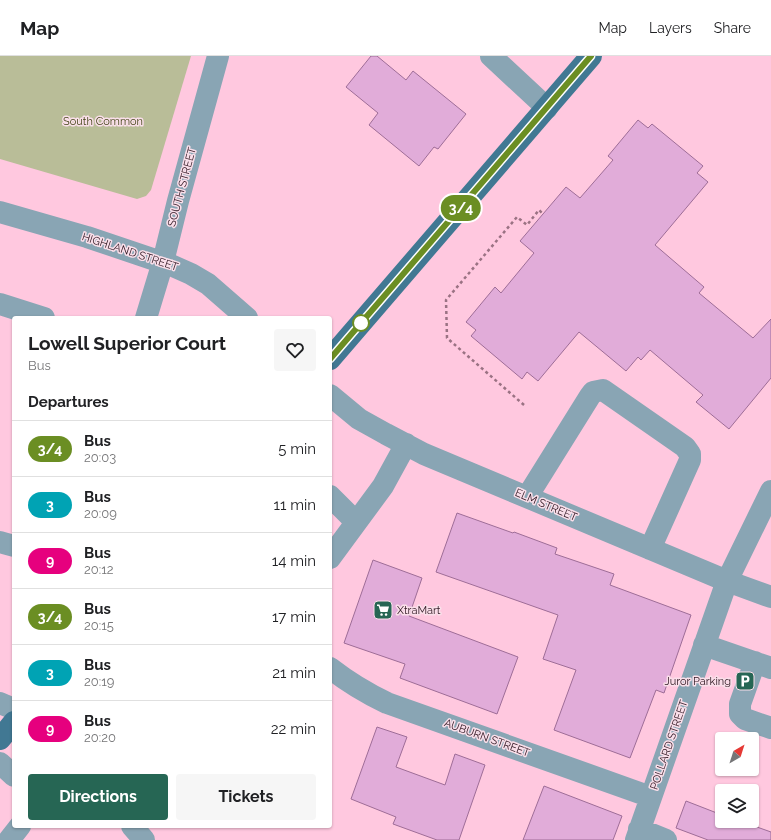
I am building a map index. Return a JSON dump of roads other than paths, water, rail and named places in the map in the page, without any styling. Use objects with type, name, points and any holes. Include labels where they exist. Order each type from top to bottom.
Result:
[{"type":"main road","points":[[332,356],[591,56]]},
{"type":"main road","points":[[0,739],[12,724]]},
{"type":"street","name":"SOUTH STREET","points":[[147,316],[163,262],[175,211],[218,56]]},
{"type":"street","points":[[491,56],[547,108]]},
{"type":"street","name":"HIGHLAND STREET","points":[[0,212],[163,262],[191,274],[208,284],[245,316]]},
{"type":"street","points":[[0,304],[38,316]]},
{"type":"street","points":[[527,497],[590,396],[596,391],[603,390],[685,447],[690,456],[690,460],[650,549]]},
{"type":"street","name":"ELM STREET","points":[[332,397],[359,419],[424,454],[727,581],[771,597]]},
{"type":"street","points":[[332,555],[383,486],[406,444]]},
{"type":"street","name":"POLLARD STREET","points":[[638,835],[727,581],[771,491]]},
{"type":"street","points":[[332,498],[356,522]]},
{"type":"street","points":[[0,542],[12,545]]},
{"type":"street","points":[[704,645],[763,665],[740,704],[740,714],[745,719],[771,728]]},
{"type":"street","name":"AUBURN STREET","points":[[332,670],[355,687],[387,703],[651,797]]},
{"type":"street","points":[[0,703],[12,707]]},
{"type":"street","points":[[0,763],[12,774]]},
{"type":"street","points":[[9,840],[18,828]]},
{"type":"street","points":[[134,828],[144,840]]},
{"type":"street","points":[[638,835],[666,840]]},
{"type":"place","name":"XtraMart","points":[[383,610]]},
{"type":"place","name":"Juror Parking","points":[[745,681]]},
{"type":"park label","name":"South Common","points":[[103,121]]}]
